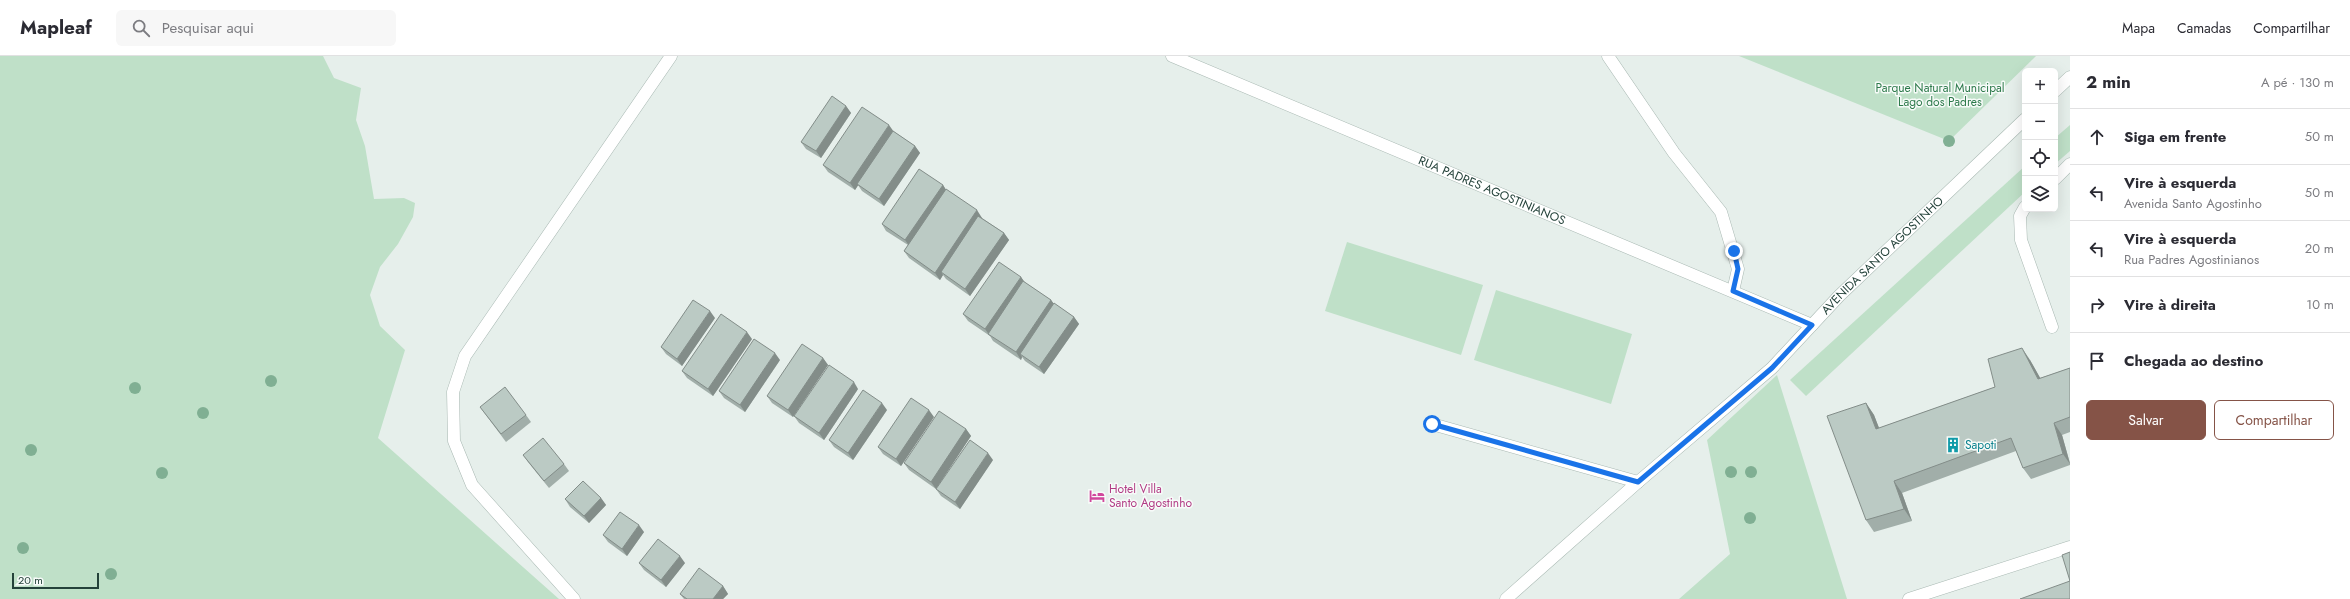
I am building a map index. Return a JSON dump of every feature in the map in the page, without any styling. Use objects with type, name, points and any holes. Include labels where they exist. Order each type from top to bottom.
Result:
[{"type":"street","points":[[574,599],[472,485],[454,441],[453,392],[465,356],[671,56]]},
{"type":"street","name":"RUA PADRES AGOSTINIANOS","points":[[1172,56],[1812,325]]},
{"type":"street","points":[[1608,56],[1674,153],[1721,212],[1738,269],[1733,291]]},
{"type":"street","points":[[2058,88],[2070,76]]},
{"type":"street","name":"AVENIDA SANTO AGOSTINHO","points":[[1506,599],[1638,482],[1772,368],[1844,291],[2022,122]]},
{"type":"street","points":[[2057,176],[2070,164]]},
{"type":"street","points":[[2022,212],[2020,216],[2021,240],[2052,326]]},
{"type":"street","points":[[1432,424],[1638,482]]},
{"type":"street","points":[[1909,599],[2070,547]]},
{"type":"green space","points":[[0,56],[323,56],[334,78],[361,88],[356,120],[365,146],[374,199],[404,198],[415,203],[413,217],[398,244],[380,267],[370,295],[380,326],[405,350],[378,438],[559,599],[0,599]]},
{"type":"green space","name":"Parque Natural Municipal Lago dos Padres","points":[[1739,56],[2036,56],[2022,68],[1949,141]]},
{"type":"green space","points":[[2070,125],[2070,151],[2058,161],[2058,140],[2058,135]]},
{"type":"green space","points":[[2022,169],[2022,195],[1806,396],[1790,380]]},
{"type":"green space","points":[[1347,242],[1483,285],[1461,355],[1325,311]]},
{"type":"green space","points":[[1496,290],[1632,334],[1611,404],[1474,360]]},
{"type":"green space","points":[[1777,375],[1847,599],[1679,599],[1730,554],[1707,440]]},
{"type":"building","points":[[832,96],[846,106],[816,151],[801,142]]},
{"type":"building","points":[[862,107],[889,125],[850,183],[823,165]]},
{"type":"building","points":[[893,131],[915,146],[879,199],[857,184]]},
{"type":"building","points":[[919,169],[943,185],[905,240],[882,224]]},
{"type":"building","points":[[946,189],[977,210],[935,273],[904,251]]},
{"type":"building","points":[[978,216],[1004,233],[965,289],[941,272]]},
{"type":"building","points":[[999,262],[1021,277],[985,329],[963,314]]},
{"type":"building","points":[[1023,281],[1051,300],[1016,352],[988,334]]},
{"type":"building","points":[[693,300],[710,311],[677,359],[661,347]]},
{"type":"building","points":[[1054,303],[1074,317],[1039,367],[1020,354]]},
{"type":"building","points":[[721,314],[747,332],[708,389],[682,371]]},
{"type":"building","points":[[754,339],[775,353],[740,405],[719,391]]},
{"type":"building","points":[[802,344],[823,358],[788,410],[767,396]]},
{"type":"building","name":"Sapoti","points":[[2022,348],[2038,379],[2070,368],[2070,417],[2054,423],[2063,454],[2023,468],[2011,438],[1894,481],[1904,509],[1866,520],[1827,416],[1866,403],[1876,429],[1995,387],[1988,359]]},
{"type":"building","points":[[829,365],[854,382],[819,433],[794,416]]},
{"type":"building","points":[[505,387],[526,415],[501,434],[480,407]]},
{"type":"building","points":[[863,390],[882,403],[848,453],[829,440]]},
{"type":"building","points":[[911,398],[929,410],[896,459],[878,447]]},
{"type":"building","points":[[939,411],[966,429],[931,482],[904,463]]},
{"type":"building","points":[[543,438],[564,464],[544,481],[523,455]]},
{"type":"building","points":[[970,440],[988,453],[955,502],[936,489]]},
{"type":"building","points":[[583,481],[601,498],[584,516],[565,499]]},
{"type":"building","points":[[620,512],[639,525],[622,549],[603,535]]},
{"type":"building","points":[[658,539],[680,556],[661,580],[639,563]]},
{"type":"building","points":[[2070,552],[2070,581],[2062,555]]},
{"type":"building","points":[[699,568],[723,586],[713,599],[687,599],[680,594]]},
{"type":"building","points":[[2070,581],[2070,599],[2020,599]]},
{"type":"place","name":"Sapoti","points":[[1953,445]]},
{"type":"place","name":"Hotel Villa Santo Agostinho","points":[[1097,496]]},
{"type":"route","points":[[1432,424],[1638,482],[1772,368],[1812,325],[1733,291],[1738,269],[1734,251]]}]
